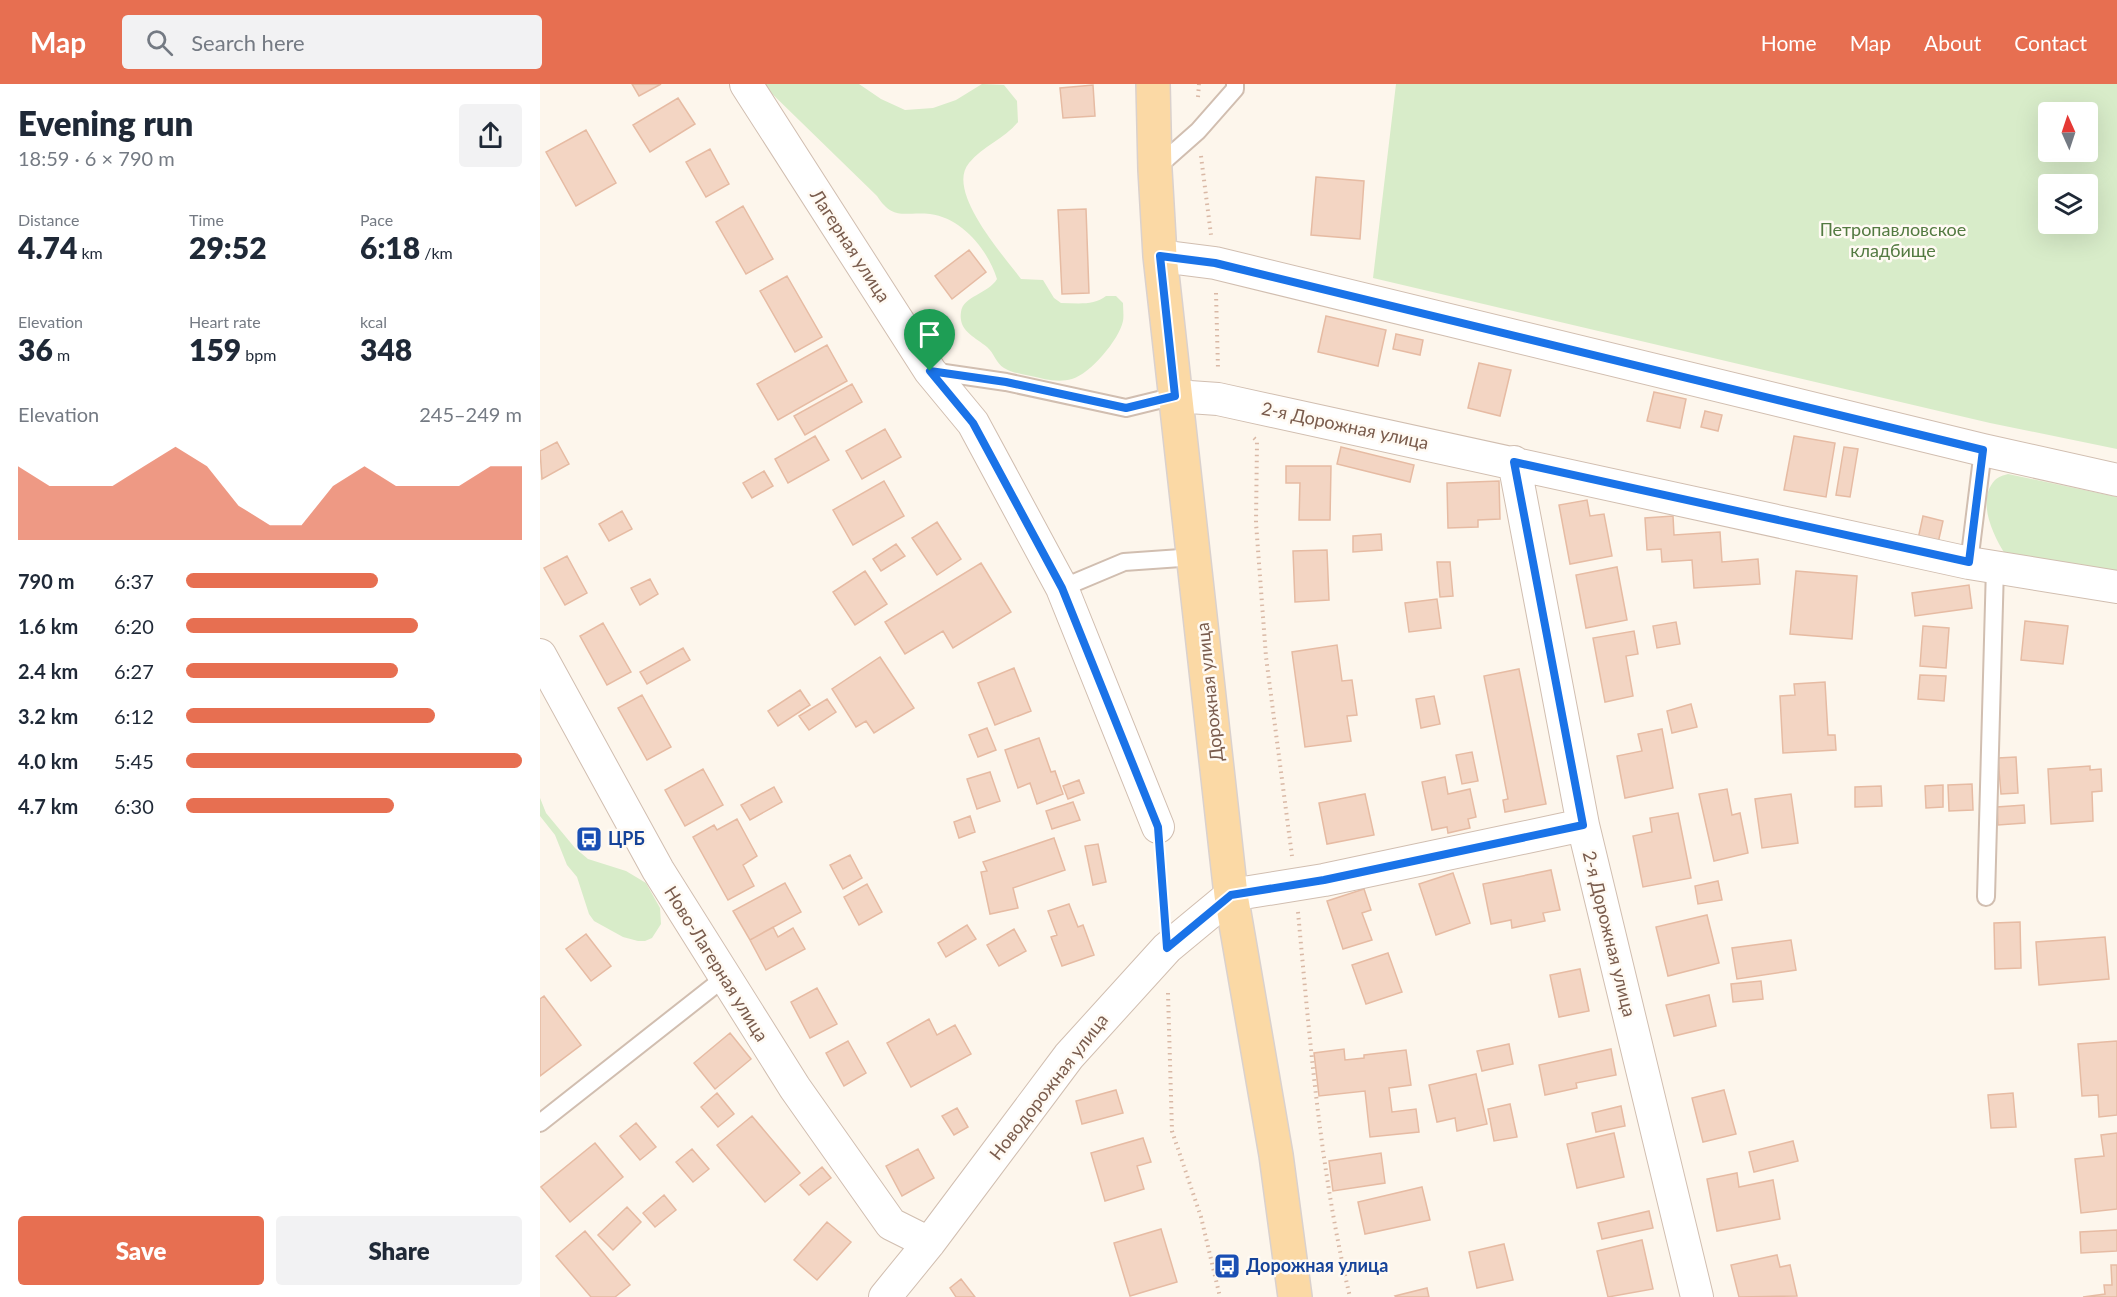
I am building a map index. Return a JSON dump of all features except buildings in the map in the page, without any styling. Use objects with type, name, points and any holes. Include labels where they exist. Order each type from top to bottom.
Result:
[{"type":"main road","name":"Дорожная улица","points":[[1153,84],[1160,256],[1231,895],[1276,1155],[1295,1297]]},
{"type":"street","name":"Лагерная улица","points":[[746,84],[930,371],[973,423],[1062,588],[1158,827]]},
{"type":"street","points":[[1160,256],[1215,263],[1983,450],[2117,480]]},
{"type":"street","name":"2-я Дорожная улица","points":[[1175,396],[1218,399],[1982,565],[2117,586]]},
{"type":"street","name":"2-я Дорожная улица","points":[[1514,462],[1583,825],[1697,1297]]},
{"type":"street","name":"Ново-Лагерная улица","points":[[540,655],[633,827],[724,978],[795,1088],[891,1224],[929,1243]]},
{"type":"street","points":[[1231,895],[1296,885],[1583,825]]},
{"type":"street","name":"Новодорожная улица","points":[[885,1297],[929,1243],[1069,1056],[1167,948],[1231,895]]},
{"type":"lane","points":[[1155,170],[1198,131],[1234,89],[1235,84]]},
{"type":"lane","points":[[930,371],[1006,382],[1126,408],[1175,396]]},
{"type":"lane","points":[[1983,450],[1986,897]]},
{"type":"lane","points":[[1062,588],[1124,562],[1195,557]]},
{"type":"lane","points":[[540,1123],[724,978]]},
{"type":"path","points":[[1249,433],[1257,441],[1256,523],[1266,657],[1296,885],[1317,1109],[1340,1254],[1350,1297]]},
{"type":"path","points":[[1158,827],[1167,948],[1172,1131],[1201,1217],[1220,1297]]},
{"type":"green space","points":[[762,84],[859,84],[881,99],[905,110],[933,108],[956,100],[982,84],[1004,85],[1017,101],[1018,122],[969,163],[964,175],[965,190],[970,206],[991,240],[1021,279],[1043,280],[1054,298],[1061,303],[1090,303],[1106,296],[1116,296],[1123,303],[1123,321],[1110,346],[1087,370],[1072,379],[1056,381],[1004,368],[989,349],[968,333],[962,324],[961,312],[966,302],[988,288],[997,279],[987,257],[972,237],[953,222],[942,217],[921,213],[900,214],[889,209]]},
{"type":"green space","name":"Петропавловское кладбище","points":[[1396,84],[2117,84],[2117,449],[1990,423],[1373,278]]},
{"type":"green space","points":[[2008,474],[2117,497],[2117,574],[2005,554],[1988,517],[1987,497],[1989,488],[1995,480]]},
{"type":"green space","points":[[540,798],[546,813],[575,848],[588,859],[626,871],[646,883],[660,908],[661,924],[652,938],[638,941],[623,937],[594,921],[589,914],[577,877],[567,865],[555,835],[540,816]]},
{"type":"place","name":"ЦРБ","points":[[589,839]]},
{"type":"place","name":"Дорожная улица","points":[[1227,1266]]},
{"type":"route","points":[[1160,256],[1215,263],[1983,450],[1969,562],[1514,462],[1583,825],[1324,880],[1231,895],[1167,948],[1158,827],[1062,588],[973,423],[930,371],[1006,382],[1126,408],[1175,396],[1160,256]]}]
